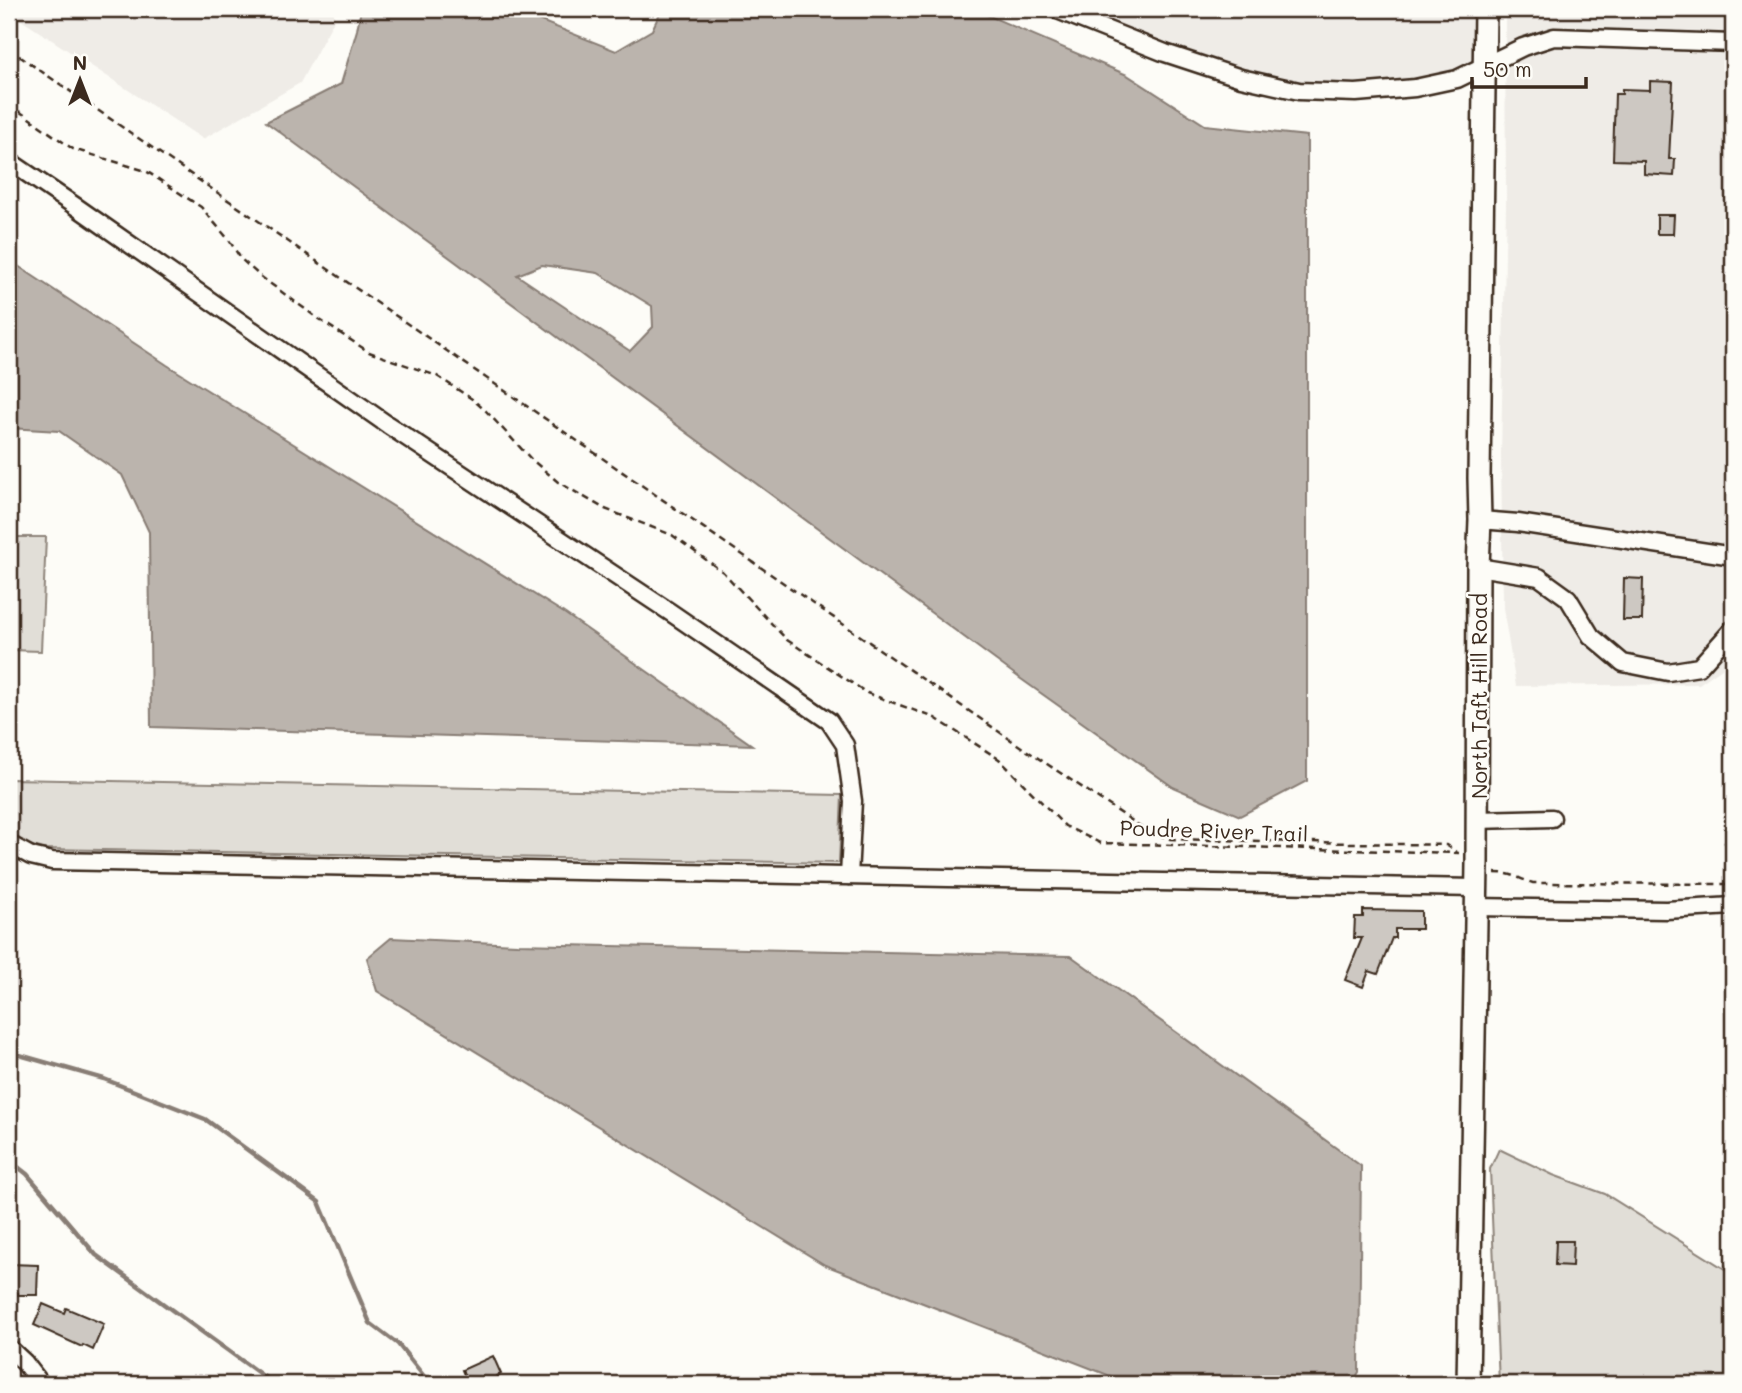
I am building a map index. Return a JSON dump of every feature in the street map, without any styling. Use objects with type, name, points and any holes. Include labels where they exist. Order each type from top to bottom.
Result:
[{"type":"main road","name":"North Taft Hill Road","points":[[1468,1384],[1476,897],[1468,858],[1477,820],[1485,9]]},
{"type":"street","points":[[1055,9],[1165,53],[1241,78],[1299,91],[1356,93],[1415,88],[1457,79],[1523,47],[1553,37],[1733,43]]},
{"type":"street","points":[[9,161],[388,425],[829,721],[845,745],[853,801],[849,876]]},
{"type":"street","points":[[1480,520],[1518,523],[1733,556]]},
{"type":"street","points":[[1478,566],[1539,577],[1568,598],[1591,635],[1623,663],[1668,672],[1699,667],[1733,629]]},
{"type":"street","points":[[1477,820],[1552,818]]},
{"type":"street","points":[[9,844],[31,856],[52,861],[849,876],[1476,897],[1666,910],[1733,906]]},
{"type":"street","points":[[9,1348],[41,1384]]},
{"type":"path","points":[[9,49],[1014,742],[1149,832],[1170,839],[1446,845],[1468,858]]},
{"type":"path","name":"Poudre River Trail","points":[[9,104],[73,149],[146,171],[201,207],[241,259],[320,320],[369,352],[437,376],[472,399],[531,459],[558,482],[605,509],[673,535],[723,572],[788,640],[867,693],[935,718],[999,759],[1065,826],[1100,843],[1468,858],[1492,873],[1514,874],[1533,883],[1732,884]]},
{"type":"path","points":[[1724,842],[1733,849]]},
{"type":"path","points":[[1732,884],[1733,875]]},
{"type":"shaded area","points":[[9,9],[334,9],[334,20],[300,83],[203,139],[9,12]]},
{"type":"shaded area","points":[[361,9],[516,9],[616,51],[652,30],[662,9],[973,9],[1127,75],[1205,125],[1307,136],[1307,781],[1240,816],[1173,787],[1021,679],[266,122],[341,84]],"holes":[[[542,265],[598,273],[652,306],[653,327],[630,351],[517,275]]]},
{"type":"shaded area","points":[[1055,9],[1485,9],[1485,65],[1457,79],[1299,91]]},
{"type":"shaded area","points":[[1505,9],[1733,9],[1733,656],[1722,668],[1699,684],[1516,686],[1503,608],[1501,455],[1506,204]]},
{"type":"shaded area","points":[[9,260],[167,365],[564,613],[752,745],[151,727],[149,532],[122,475],[59,431],[9,428]]},
{"type":"shaded area","points":[[9,537],[46,537],[41,651],[9,650]]},
{"type":"shaded area","points":[[10,779],[842,795],[839,863],[44,849],[25,844],[9,831]]},
{"type":"shaded area","points":[[391,938],[517,944],[1071,956],[1361,1166],[1359,1372],[1352,1384],[1131,1384],[825,1265],[377,991],[367,958]]},
{"type":"shaded area","points":[[1499,1149],[1553,1175],[1605,1194],[1725,1269],[1733,1256],[1733,1384],[1499,1384],[1490,1169]]},
{"type":"building","points":[[1650,81],[1673,82],[1669,159],[1675,159],[1674,176],[1644,174],[1644,161],[1613,160],[1615,94],[1622,94],[1622,89],[1650,90]]},
{"type":"building","points":[[1657,215],[1674,215],[1673,234],[1657,234]]},
{"type":"building","points":[[1624,578],[1643,579],[1642,620],[1623,620]]},
{"type":"building","points":[[1363,910],[1421,911],[1421,929],[1395,929],[1395,938],[1392,938],[1378,974],[1369,971],[1363,987],[1345,980],[1362,938],[1354,938],[1355,917],[1363,917]]},
{"type":"building","points":[[1556,1241],[1573,1241],[1572,1266],[1555,1265]]},
{"type":"building","points":[[9,1264],[38,1265],[37,1295],[9,1292]]},
{"type":"building","points":[[43,1304],[64,1313],[66,1308],[104,1324],[93,1350],[34,1325]]},
{"type":"building","points":[[493,1356],[501,1374],[497,1376],[501,1384],[468,1384],[462,1370]]},
{"type":"waterway","points":[[9,1052],[104,1079],[205,1119],[319,1202],[370,1323],[398,1344],[430,1384]]},
{"type":"waterway","points":[[9,1160],[27,1174],[96,1255],[274,1384]]}]
